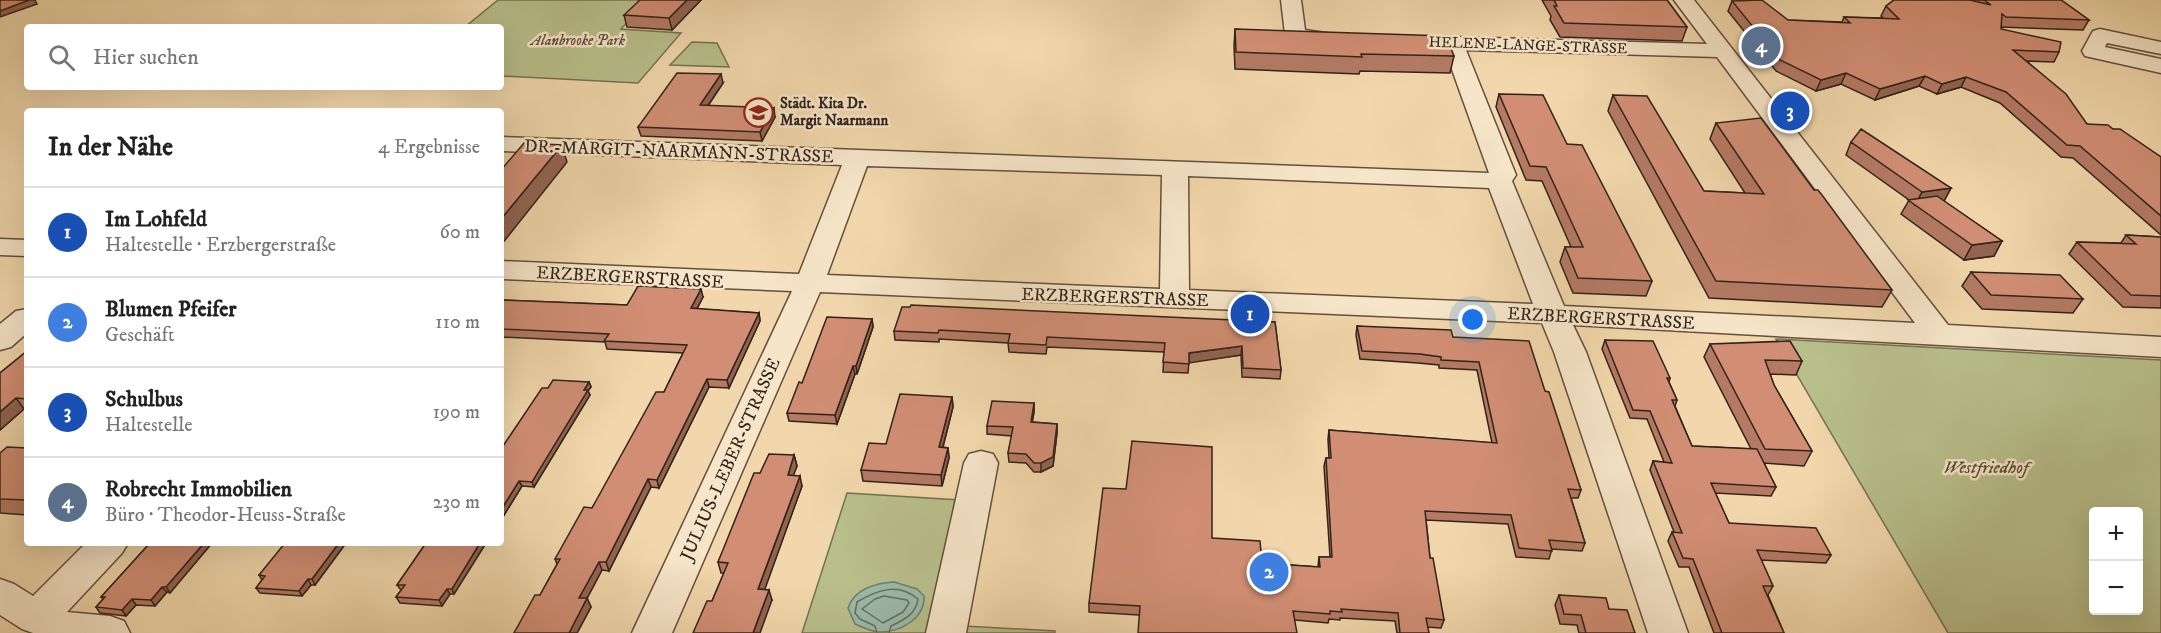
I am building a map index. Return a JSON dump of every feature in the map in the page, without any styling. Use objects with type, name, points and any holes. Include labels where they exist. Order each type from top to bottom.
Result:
[{"type":"street","points":[[1291,0],[1295,34],[1356,40]]},
{"type":"street","points":[[1683,0],[1939,334]]},
{"type":"street","points":[[2161,48],[2100,35],[2093,51],[2161,66]]},
{"type":"street","name":"HELENE-LANGE-STRASSE","points":[[1412,42],[1723,51]]},
{"type":"street","points":[[1453,43],[1503,175],[1499,181],[1570,352],[1668,633]]},
{"type":"street","name":"DR.-MARGIT-NAARMANN-STRASSE","points":[[504,144],[1499,181]]},
{"type":"street","name":"DR.-MARGIT-NAARMANN-STRASSE","points":[[808,285],[857,158]]},
{"type":"street","points":[[1174,299],[1175,168]]},
{"type":"street","points":[[0,247],[24,248]]},
{"type":"street","name":"ERZBERGERSTRASSE","points":[[504,262],[808,285],[1554,316],[2161,347]]},
{"type":"street","name":"JULIUS-LEBER-STRASSE","points":[[652,633],[808,285]]},
{"type":"street","points":[[0,340],[24,320]]},
{"type":"street","points":[[946,633],[981,463]]},
{"type":"street","points":[[58,627],[107,546]]},
{"type":"street","points":[[0,595],[58,627],[110,633]]},
{"type":"green space","name":"Alanbrooke Park","points":[[498,0],[649,0],[621,29],[681,33],[638,83],[504,76],[504,24],[469,24]]},
{"type":"green space","points":[[692,42],[717,43],[729,67],[670,65]]},
{"type":"green space","name":"Westfriedhof","points":[[1776,339],[2161,360],[2161,633],[1948,633]]},
{"type":"green space","points":[[847,493],[960,500],[930,633],[802,633]]},
{"type":"green space","points":[[964,626],[1055,631],[1055,633],[962,633]]},
{"type":"water","points":[[894,582],[917,589],[924,596],[923,604],[915,618],[902,627],[886,632],[866,629],[855,624],[848,608],[855,596],[867,588]]},
{"type":"building","points":[[0,0],[29,0],[0,11]]},
{"type":"building","points":[[640,0],[687,0],[669,18],[624,15]]},
{"type":"building","points":[[1554,0],[1667,0],[1687,27],[1564,23],[1554,6],[1557,6]]},
{"type":"building","points":[[1762,0],[1788,20],[1850,23],[1844,17],[1899,19],[1886,6],[1894,0],[1970,0],[1991,5],[1984,0],[2061,0],[2089,20],[2006,17],[2002,14],[2001,29],[2061,42],[2059,52],[2013,50],[2066,94],[2087,124],[2108,125],[2113,129],[2120,129],[2161,157],[2161,216],[2080,146],[2067,145],[2006,92],[1966,77],[1942,84],[1925,76],[1880,89],[1846,73],[1821,80],[1780,60],[1732,1]]},
{"type":"building","points":[[1235,29],[1446,36],[1454,56],[1361,54],[1362,57],[1236,52]]},
{"type":"building","points":[[677,73],[721,74],[700,105],[774,108],[760,132],[638,127]]},
{"type":"building","points":[[1499,94],[1543,95],[1567,144],[1582,145],[1652,281],[1578,278],[1565,247],[1583,247],[1546,167],[1530,166]]},
{"type":"building","points":[[1613,95],[1647,96],[1704,191],[1764,194],[1716,123],[1761,118],[1814,190],[1818,190],[1822,195],[1892,290],[1716,281]]},
{"type":"building","points":[[1861,129],[1951,188],[1922,192],[1851,142]]},
{"type":"building","points":[[524,143],[562,145],[504,215],[504,166]]},
{"type":"building","points":[[1937,196],[2002,241],[1972,245],[1908,200]]},
{"type":"building","points":[[2126,235],[2161,237],[2161,296],[2131,295],[2077,242],[2136,244]]},
{"type":"building","points":[[1971,272],[2060,275],[2083,299],[1991,295]]},
{"type":"building","points":[[638,286],[701,289],[691,308],[759,313],[727,380],[707,379],[657,480],[648,479],[606,562],[599,562],[579,598],[587,598],[569,633],[514,633],[535,595],[540,595],[560,559],[555,559],[584,507],[592,508],[656,392],[664,392],[687,345],[604,341],[609,334],[504,329],[504,300],[627,305]]},
{"type":"building","points":[[911,305],[1275,322],[1281,370],[1243,368],[1242,346],[1189,353],[1189,364],[1163,362],[1165,343],[1047,337],[1046,345],[1008,343],[1010,334],[939,330],[938,333],[894,331],[902,307]]},
{"type":"building","points":[[827,317],[872,319],[856,366],[853,366],[835,415],[787,413],[799,382],[802,383]]},
{"type":"building","points":[[1357,326],[1451,330],[1453,337],[1529,341],[1545,391],[1549,392],[1581,490],[1568,489],[1585,543],[1549,540],[1552,551],[1519,548],[1511,515],[1425,511],[1430,558],[1433,558],[1444,620],[1426,618],[1429,633],[1400,633],[1398,613],[1341,609],[1342,612],[1330,611],[1330,614],[1293,611],[1297,633],[1138,633],[1140,606],[1089,603],[1103,488],[1126,489],[1132,441],[1212,447],[1212,538],[1260,541],[1261,552],[1276,553],[1276,564],[1320,567],[1319,557],[1332,557],[1326,458],[1331,458],[1329,430],[1497,443],[1479,362],[1441,360],[1441,357],[1420,354],[1362,351]]},
{"type":"building","points":[[1605,340],[1653,341],[1670,378],[1667,378],[1677,400],[1672,400],[1692,446],[1757,449],[1776,487],[1711,483],[1729,523],[1816,528],[1831,555],[1757,550],[1773,586],[1763,586],[1784,633],[1722,633],[1693,559],[1683,558],[1672,532],[1682,533],[1653,461],[1672,463],[1650,411],[1633,410]]},
{"type":"building","points":[[1790,341],[1802,361],[1765,360],[1774,385],[1812,451],[1765,449],[1710,344]]},
{"type":"building","points":[[24,353],[24,399],[16,398],[0,412],[0,373]]},
{"type":"building","points":[[553,380],[589,382],[584,390],[588,390],[532,482],[519,481],[504,505],[504,445],[542,388],[548,388]]},
{"type":"building","points":[[900,394],[952,397],[939,447],[948,448],[941,475],[861,470],[869,443],[886,444]]},
{"type":"building","points":[[992,401],[1034,403],[1031,422],[1057,424],[1053,457],[1041,463],[1034,463],[1026,454],[1008,453],[1013,427],[987,426]]},
{"type":"building","points":[[7,447],[24,448],[24,500],[0,499],[0,453]]},
{"type":"building","points":[[769,454],[794,455],[788,475],[800,476],[758,589],[769,590],[753,633],[693,633],[707,601],[712,601],[728,563],[718,562],[754,473],[760,473]]},
{"type":"building","points":[[147,546],[201,546],[166,587],[162,587],[151,600],[132,599],[122,610],[96,607],[105,597],[101,597]]},
{"type":"building","points":[[283,546],[337,546],[312,579],[308,579],[299,591],[256,588],[265,576],[259,575]]},
{"type":"building","points":[[424,546],[478,546],[452,589],[447,589],[439,600],[396,597],[405,585],[397,585]]},
{"type":"building","points":[[1559,595],[1606,598],[1609,609],[1627,610],[1635,633],[1586,633],[1581,615],[1564,614]]},
{"type":"place","name":"Robrecht Immobilien","points":[[1761,46]]},
{"type":"place","name":"Schulbus","points":[[1790,111]]},
{"type":"place","name":"Städt. Kita Dr. Margit Naarmann","points":[[759,112]]},
{"type":"place","name":"Im Lohfeld","points":[[1250,314]]},
{"type":"place","name":"Blumen Pfeifer","points":[[1269,572]]}]
